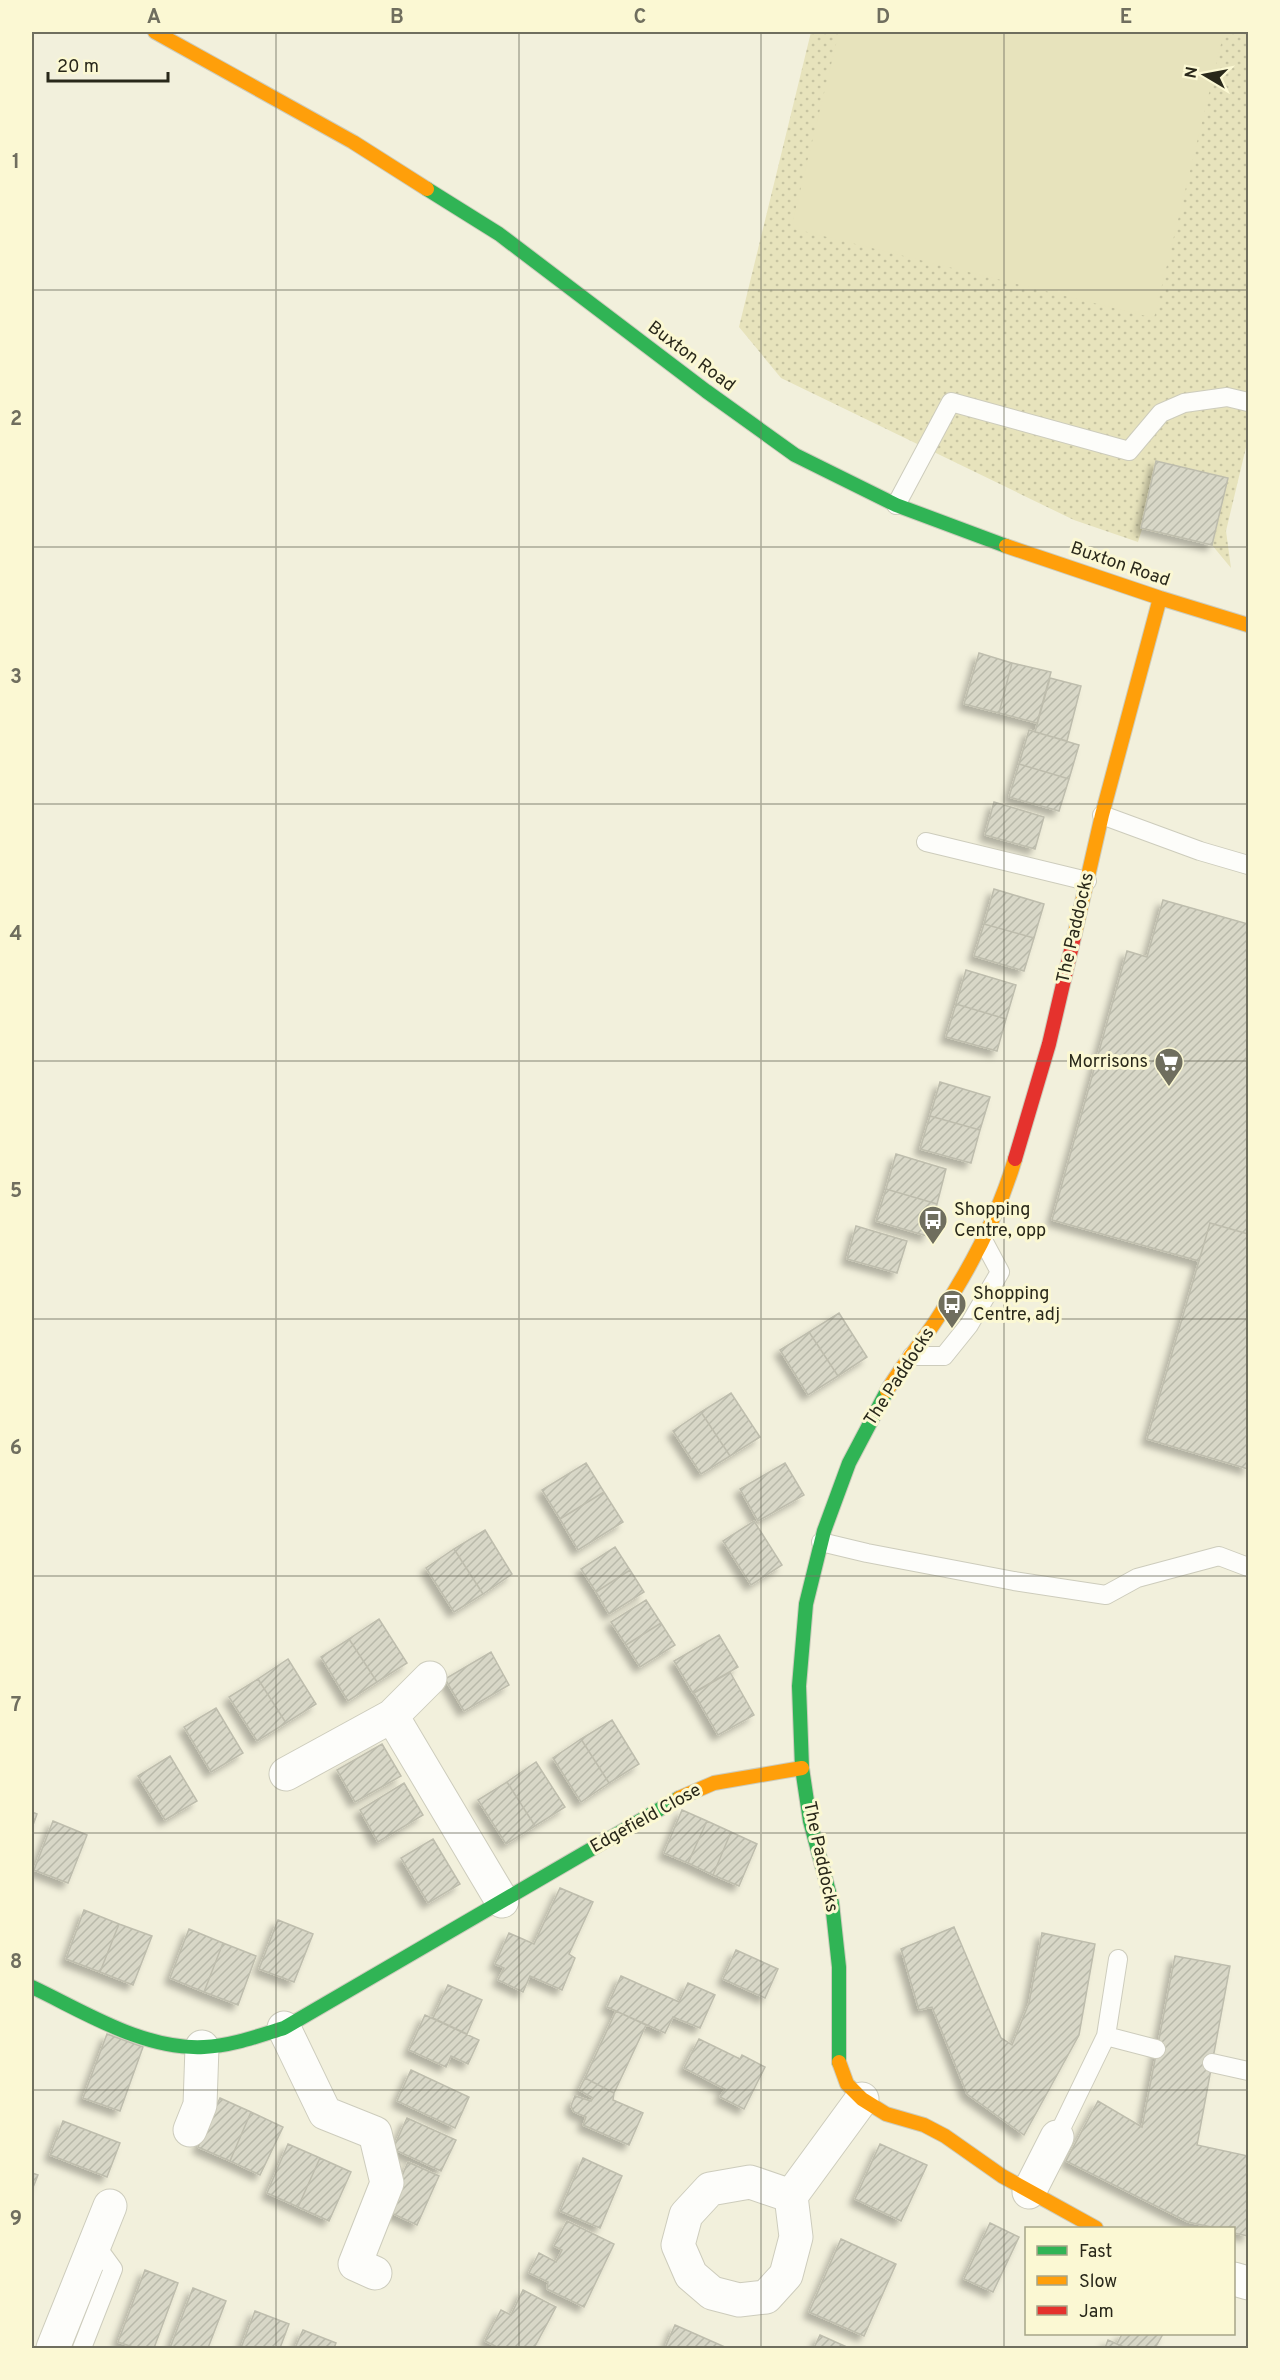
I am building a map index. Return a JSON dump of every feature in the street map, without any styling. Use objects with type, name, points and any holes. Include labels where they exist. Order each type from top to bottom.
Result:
[{"type":"street","name":"Buxton Road","points":[[155,32],[353,142],[489,228],[795,455],[896,505],[983,538],[1248,625]]},
{"type":"street","name":"The Paddocks","points":[[1092,2227],[1002,2176],[945,2136],[924,2125],[886,2114],[861,2099],[847,2084],[838,2058],[839,1967],[833,1914],[810,1821],[802,1768],[799,1686],[806,1604],[821,1542],[857,1446],[891,1384],[974,1261],[1005,1195],[1046,1054],[1102,815],[1160,598]]},
{"type":"street","points":[[286,1774],[392,1716],[430,1678]]},
{"type":"street","points":[[392,1716],[502,1901]]},
{"type":"street","name":"Edgefield Close","points":[[32,1987],[134,2034],[186,2046],[202,2047],[238,2042],[284,2028],[685,1794],[714,1783],[802,1768]]},
{"type":"street","points":[[284,2028],[325,2113],[375,2133],[387,2184],[355,2264],[375,2273]]},
{"type":"street","points":[[190,2130],[200,2105],[202,2047]]},
{"type":"street","points":[[791,2196],[861,2099]]},
{"type":"street","points":[[1029,2192],[1057,2137]]},
{"type":"street","points":[[53,2349],[110,2206]]},
{"type":"lane","points":[[896,505],[951,402],[1129,451],[1161,412],[1184,402],[1227,396],[1248,402]]},
{"type":"lane","points":[[1102,815],[1200,851],[1248,865]]},
{"type":"lane","points":[[926,842],[1087,881]]},
{"type":"lane","points":[[912,1356],[944,1356],[969,1325],[1000,1272],[984,1242]]},
{"type":"lane","points":[[821,1542],[878,1556],[1106,1595],[1137,1578],[1219,1557],[1248,1567]]},
{"type":"lane","points":[[1057,2137],[1106,2036],[1118,1959]]},
{"type":"lane","points":[[1106,2036],[1156,2049]]},
{"type":"lane","points":[[1212,2063],[1248,2071]]},
{"type":"lane","points":[[82,2349],[113,2269],[94,2243]]},
{"type":"shaded area","points":[[811,32],[1248,32],[1248,439],[1226,531],[1231,568],[1212,545],[1142,529],[1138,542],[1074,520],[781,378],[739,327]]},
{"type":"shaded area","points":[[839,32],[1224,32],[1154,318],[791,228]]},
{"type":"building","points":[[1156,461],[1228,478],[1212,545],[1141,528]]},
{"type":"building","points":[[979,653],[1012,663],[999,713],[964,704]]},
{"type":"building","points":[[1012,663],[1051,672],[1037,723],[999,713]]},
{"type":"building","points":[[1050,678],[1081,686],[1067,741],[1035,732]]},
{"type":"building","points":[[1029,730],[1079,745],[1069,779],[1019,764]]},
{"type":"building","points":[[1019,764],[1069,779],[1059,811],[1009,797]]},
{"type":"building","points":[[994,802],[1044,817],[1035,849],[985,835]]},
{"type":"building","points":[[994,889],[1044,904],[1034,938],[984,924]]},
{"type":"building","name":"Morrisons","points":[[1163,900],[1248,924],[1248,1234],[1210,1223],[1199,1261],[1052,1220],[1127,951],[1147,957]]},
{"type":"building","points":[[984,924],[1034,938],[1024,971],[974,956]]},
{"type":"building","points":[[966,970],[1016,985],[1006,1019],[956,1004]]},
{"type":"building","points":[[956,1004],[1006,1019],[997,1051],[946,1037]]},
{"type":"building","points":[[940,1082],[990,1097],[980,1130],[930,1116]]},
{"type":"building","points":[[930,1116],[980,1130],[971,1163],[920,1149]]},
{"type":"building","points":[[896,1154],[946,1169],[937,1204],[886,1189]]},
{"type":"building","points":[[886,1189],[937,1204],[927,1236],[876,1221]]},
{"type":"building","points":[[1210,1223],[1248,1234],[1248,1469],[1147,1439]]},
{"type":"building","points":[[856,1226],[907,1241],[897,1273],[847,1259]]},
{"type":"building","points":[[839,1313],[867,1357],[838,1376],[809,1332]]},
{"type":"building","points":[[809,1332],[838,1376],[808,1395],[780,1350]]},
{"type":"building","points":[[731,1393],[760,1437],[730,1456],[701,1412]]},
{"type":"building","points":[[701,1412],[730,1456],[701,1474],[673,1431]]},
{"type":"building","points":[[586,1463],[604,1492],[560,1519],[542,1490]]},
{"type":"building","points":[[785,1463],[804,1495],[758,1521],[740,1489]]},
{"type":"building","points":[[604,1492],[623,1522],[578,1550],[560,1519]]},
{"type":"building","points":[[754,1521],[782,1565],[751,1585],[723,1541]]},
{"type":"building","points":[[485,1530],[512,1574],[483,1594],[454,1549]]},
{"type":"building","points":[[615,1547],[630,1570],[596,1592],[581,1569]]},
{"type":"building","points":[[454,1549],[483,1594],[454,1612],[426,1568]]},
{"type":"building","points":[[630,1570],[644,1592],[609,1614],[596,1592]]},
{"type":"building","points":[[646,1600],[661,1623],[626,1645],[611,1622]]},
{"type":"building","points":[[379,1619],[407,1663],[377,1682],[349,1639]]},
{"type":"building","points":[[661,1623],[675,1645],[640,1667],[626,1645]]},
{"type":"building","points":[[719,1635],[738,1667],[693,1693],[674,1661]]},
{"type":"building","points":[[349,1639],[377,1682],[348,1701],[321,1657]]},
{"type":"building","points":[[491,1652],[509,1685],[464,1711],[445,1679]]},
{"type":"building","points":[[288,1659],[316,1704],[286,1723],[258,1679]]},
{"type":"building","points":[[730,1672],[754,1715],[718,1735],[694,1693]]},
{"type":"building","points":[[258,1679],[286,1723],[257,1741],[229,1697]]},
{"type":"building","points":[[216,1708],[243,1753],[211,1772],[184,1727]]},
{"type":"building","points":[[612,1720],[639,1764],[609,1783],[581,1739]]},
{"type":"building","points":[[581,1739],[609,1783],[581,1802],[553,1758]]},
{"type":"building","points":[[382,1744],[401,1776],[355,1802],[337,1770]]},
{"type":"building","points":[[170,1756],[197,1801],[165,1820],[138,1776]]},
{"type":"building","points":[[536,1762],[565,1807],[535,1826],[507,1782]]},
{"type":"building","points":[[507,1782],[535,1826],[506,1844],[478,1800]]},
{"type":"building","points":[[404,1783],[423,1815],[378,1842],[360,1810]]},
{"type":"building","points":[[682,1810],[707,1821],[688,1863],[664,1853]]},
{"type":"building","points":[[32,1812],[37,1814],[32,1828]]},
{"type":"building","points":[[53,1821],[87,1835],[68,1883],[34,1870]]},
{"type":"building","points":[[707,1821],[731,1832],[713,1875],[688,1863]]},
{"type":"building","points":[[731,1832],[757,1844],[739,1886],[713,1875]]},
{"type":"building","points":[[433,1839],[460,1884],[428,1903],[401,1858]]},
{"type":"building","points":[[560,1888],[593,1902],[569,1954],[575,1958],[562,1990],[530,1976],[523,1992],[498,1980],[504,1968],[495,1964],[509,1933],[534,1944]]},
{"type":"building","points":[[84,1910],[119,1924],[100,1972],[66,1959]]},
{"type":"building","points":[[278,1920],[313,1934],[294,1982],[259,1969]]},
{"type":"building","points":[[119,1924],[152,1936],[133,1985],[100,1972]]},
{"type":"building","points":[[954,1927],[1001,2038],[1012,2045],[1029,2003],[1042,1933],[1095,1944],[1079,2035],[1024,2135],[967,2094],[932,2007],[919,2010],[901,1949]]},
{"type":"building","points":[[189,1929],[223,1943],[204,1992],[170,1978]]},
{"type":"building","points":[[223,1943],[256,1956],[238,2005],[204,1992]]},
{"type":"building","points":[[736,1950],[778,1969],[765,1998],[723,1979]]},
{"type":"building","points":[[1175,1956],[1230,1966],[1197,2145],[1248,2156],[1248,2236],[1235,2233],[1235,2227],[1211,2227],[1188,2222],[1066,2161],[1098,2101],[1142,2127]]},
{"type":"building","points":[[621,1976],[679,2002],[688,1983],[715,1995],[700,2028],[673,2017],[665,2033],[607,2007]]},
{"type":"building","points":[[448,1985],[482,2000],[467,2034],[433,2018]]},
{"type":"building","points":[[616,2011],[646,2025],[614,2093],[585,2078]]},
{"type":"building","points":[[425,2015],[479,2040],[468,2064],[451,2056],[446,2067],[409,2050]]},
{"type":"building","points":[[107,2034],[143,2047],[120,2111],[83,2098]]},
{"type":"building","points":[[699,2039],[740,2059],[742,2055],[765,2067],[744,2109],[720,2097],[725,2089],[684,2068]]},
{"type":"building","points":[[411,2070],[469,2097],[455,2128],[397,2101]]},
{"type":"building","points":[[585,2078],[614,2093],[613,2100],[643,2113],[629,2145],[583,2125],[586,2117],[574,2112],[571,2106],[575,2096],[591,2101],[593,2098],[579,2090]]},
{"type":"building","points":[[220,2098],[251,2112],[230,2161],[198,2147]]},
{"type":"building","points":[[251,2112],[283,2127],[260,2175],[230,2161]]},
{"type":"building","points":[[407,2118],[456,2140],[441,2171],[393,2149]]},
{"type":"building","points":[[63,2121],[120,2143],[107,2177],[50,2155]]},
{"type":"building","points":[[288,2144],[320,2158],[298,2207],[267,2193]]},
{"type":"building","points":[[880,2144],[927,2165],[901,2221],[855,2199]]},
{"type":"building","points":[[320,2158],[351,2172],[329,2221],[298,2207]]},
{"type":"building","points":[[583,2158],[622,2176],[600,2228],[560,2211]]},
{"type":"building","points":[[408,2162],[439,2176],[417,2225],[387,2211]]},
{"type":"building","points":[[32,2173],[38,2175],[32,2190]]},
{"type":"building","points":[[567,2221],[614,2244],[584,2307],[547,2289],[548,2282],[529,2273],[539,2253],[556,2262],[562,2250],[554,2246]]},
{"type":"building","points":[[990,2223],[1019,2237],[993,2292],[964,2279]]},
{"type":"building","points":[[841,2239],[896,2264],[864,2336],[809,2312]]},
{"type":"building","points":[[145,2270],[178,2283],[154,2348],[136,2348],[118,2342]]},
{"type":"building","points":[[193,2288],[226,2301],[208,2348],[170,2348]]},
{"type":"building","points":[[523,2290],[556,2307],[534,2348],[499,2348],[485,2341],[501,2310],[511,2315]]},
{"type":"building","points":[[255,2311],[289,2324],[280,2348],[241,2348]]},
{"type":"building","points":[[675,2325],[727,2348],[665,2348]]},
{"type":"building","points":[[303,2330],[336,2343],[334,2348],[295,2348]]},
{"type":"building","points":[[820,2335],[849,2348],[814,2348]]},
{"type":"building","points":[[1122,2335],[1162,2335],[1155,2348],[1126,2348],[1117,2344]]},
{"type":"building","points":[[1108,2340],[1126,2348],[1105,2348]]},
{"type":"traffic: fast","points":[[427,189],[499,234],[706,391],[795,455],[896,505],[1006,546]]},
{"type":"traffic: fast","points":[[839,2062],[839,1967],[832,1903],[810,1821],[802,1768],[799,1686],[806,1604],[824,1531],[849,1463],[887,1391]]},
{"type":"traffic: fast","points":[[32,1987],[115,2028],[159,2042],[204,2047],[224,2045],[254,2037],[284,2028],[679,1798]]},
{"type":"traffic: slow","points":[[155,32],[353,142],[427,189]]},
{"type":"traffic: slow","points":[[1006,546],[1248,625]]},
{"type":"traffic: slow","points":[[1075,933],[1102,815],[1160,598]]},
{"type":"traffic: slow","points":[[887,1391],[937,1319],[972,1262],[992,1222],[1015,1159]]},
{"type":"traffic: slow","points":[[679,1798],[714,1783],[802,1768]]},
{"type":"traffic: slow","points":[[839,2062],[847,2084],[862,2099],[886,2114],[924,2125],[945,2136],[1002,2176],[1094,2227]]},
{"type":"traffic: jam","points":[[1015,1159],[1049,1044],[1075,933]]},
{"type":"place","name":"Morrisons","points":[[1169,1088]]},
{"type":"place","name":"Shopping Centre, opp","points":[[933,1246]]},
{"type":"place","name":"Shopping Centre, adj","points":[[952,1330]]}]
